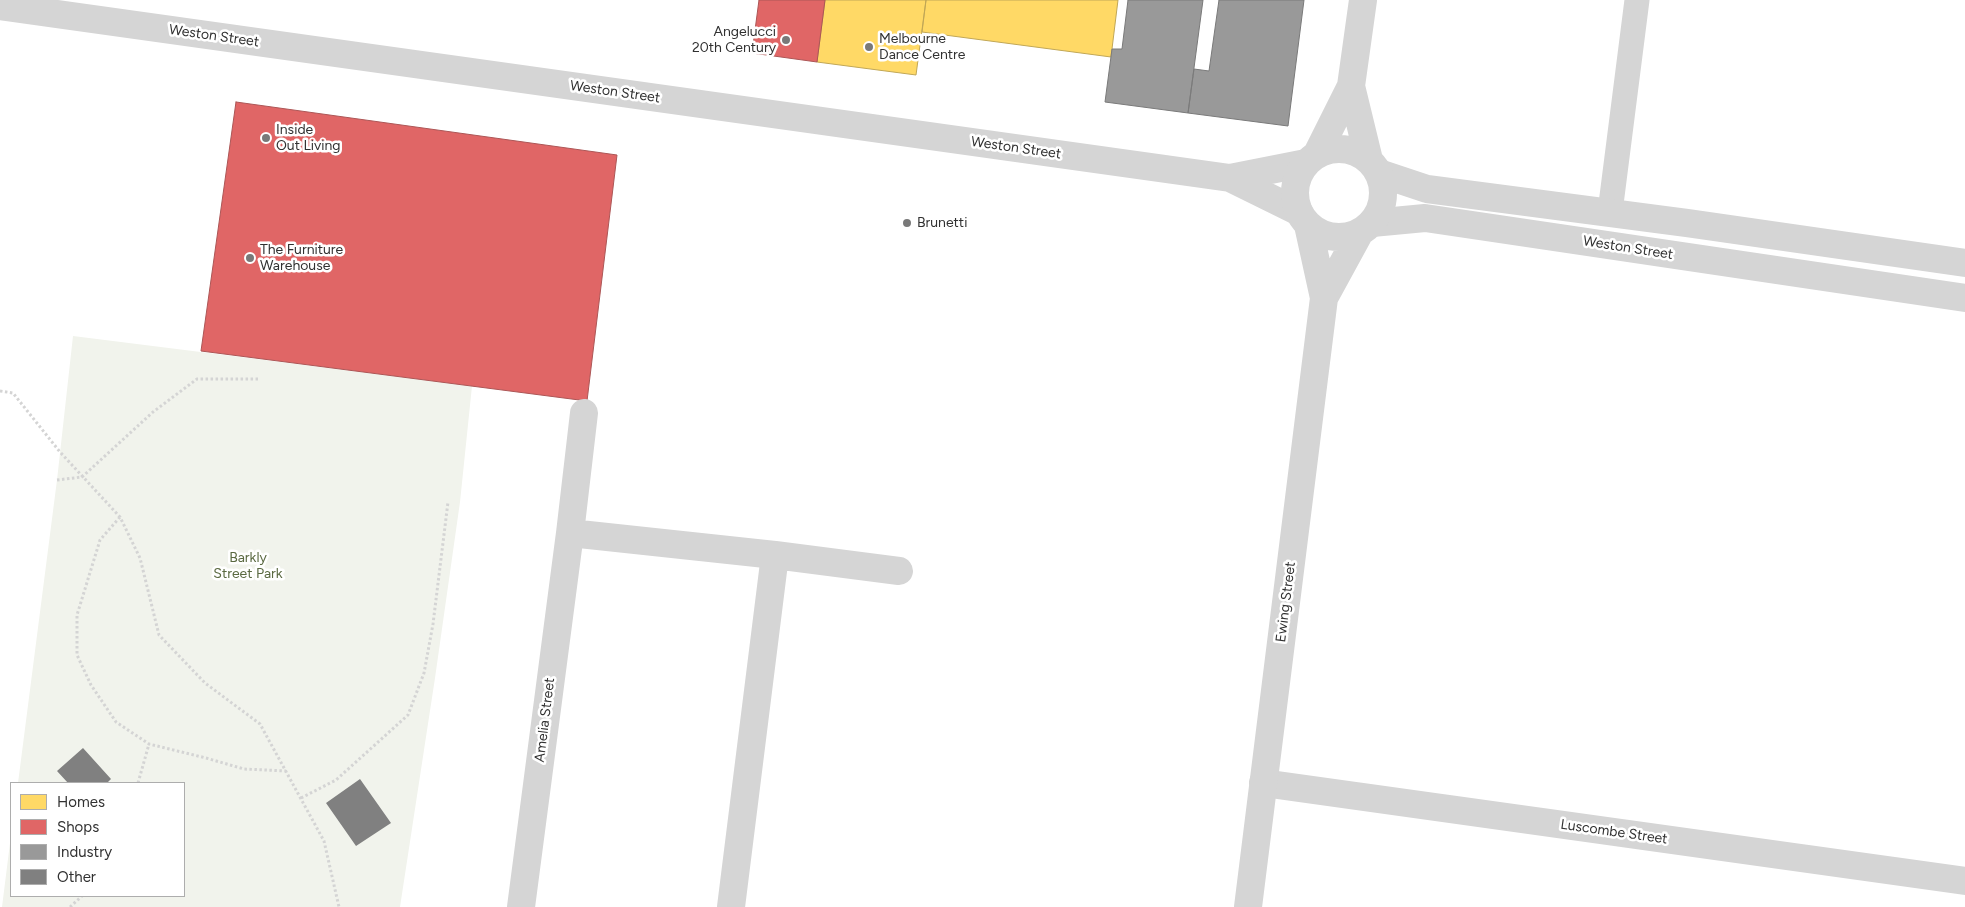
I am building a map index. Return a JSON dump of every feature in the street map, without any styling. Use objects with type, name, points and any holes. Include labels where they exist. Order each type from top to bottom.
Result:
[{"type":"street","points":[[1351,86],[1374,167],[1383,186],[1383,199],[1379,212],[1366,228],[1347,237],[1333,237],[1320,233],[1304,218],[1295,200],[1295,187],[1299,174],[1311,158],[1351,86],[1363,0]]},
{"type":"street","name":"Weston Street","points":[[0,6],[1230,178],[1304,218]]},
{"type":"street","points":[[1311,158],[1330,149],[1344,148],[1358,153],[1374,167],[1427,189],[1610,212],[1965,263]]},
{"type":"street","name":"Weston Street","points":[[1230,178],[1311,158]]},
{"type":"street","name":"Ewing Street","points":[[1248,907],[1324,298],[1304,218]]},
{"type":"street","name":"Weston Street","points":[[1366,228],[1425,218],[1965,298]]},
{"type":"street","name":"Ewing Street","points":[[1324,298],[1366,228]]},
{"type":"street","points":[[1884,286],[1889,252]]},
{"type":"street","name":"Amelia Street","points":[[521,907],[584,414]]},
{"type":"street","points":[[570,533],[776,555],[899,571]]},
{"type":"street","points":[[731,907],[776,555]]},
{"type":"street","name":"Luscombe Street","points":[[1263,783],[1965,881]]},
{"type":"lane","points":[[1610,212],[1638,0]]},
{"type":"path","points":[[57,480],[82,477],[153,412],[197,380],[258,380]]},
{"type":"path","points":[[0,390],[13,393],[82,477],[120,517],[140,558],[159,635],[205,683],[260,724],[324,842],[340,907]]},
{"type":"path","points":[[301,798],[336,780],[408,714],[425,665],[433,624],[448,502]]},
{"type":"path","points":[[120,517],[100,540],[77,615],[77,655],[90,685],[116,722],[149,744],[244,769],[287,771]]},
{"type":"path","points":[[138,782],[149,744]]},
{"type":"path","points":[[70,907],[81,897]]},
{"type":"green space","name":"Barkly Street Park","points":[[73,336],[472,386],[460,502],[400,907],[2,907],[10,843],[10,897],[185,897],[185,782],[18,782],[57,480]]},
{"type":"building: Homes","name":"Melbourne Dance Centre","points":[[825,0],[926,0],[916,75],[817,62]]},
{"type":"building: Homes","points":[[926,0],[1118,0],[1111,57],[922,32]]},
{"type":"building: Shops","points":[[759,0],[825,0],[817,62],[752,53]]},
{"type":"building: Shops","points":[[236,102],[617,155],[587,401],[201,351]]},
{"type":"building: Industry","points":[[1128,0],[1203,0],[1188,113],[1105,102],[1112,49],[1122,49]]},
{"type":"building: Industry","points":[[1219,0],[1304,0],[1288,126],[1188,113],[1194,69],[1209,71]]},
{"type":"building: Other","points":[[83,748],[111,779],[108,782],[67,782],[57,771]]},
{"type":"building: Other","points":[[360,779],[391,823],[356,846],[326,803]]},
{"type":"place","name":"Angelucci 20th Century","points":[[786,40]]},
{"type":"place","name":"Melbourne Dance Centre","points":[[869,47]]},
{"type":"place","name":"Inside Out Living","points":[[266,138]]},
{"type":"place","name":"Brunetti","points":[[907,223]]},
{"type":"place","name":"The Furniture Warehouse","points":[[250,258]]}]
